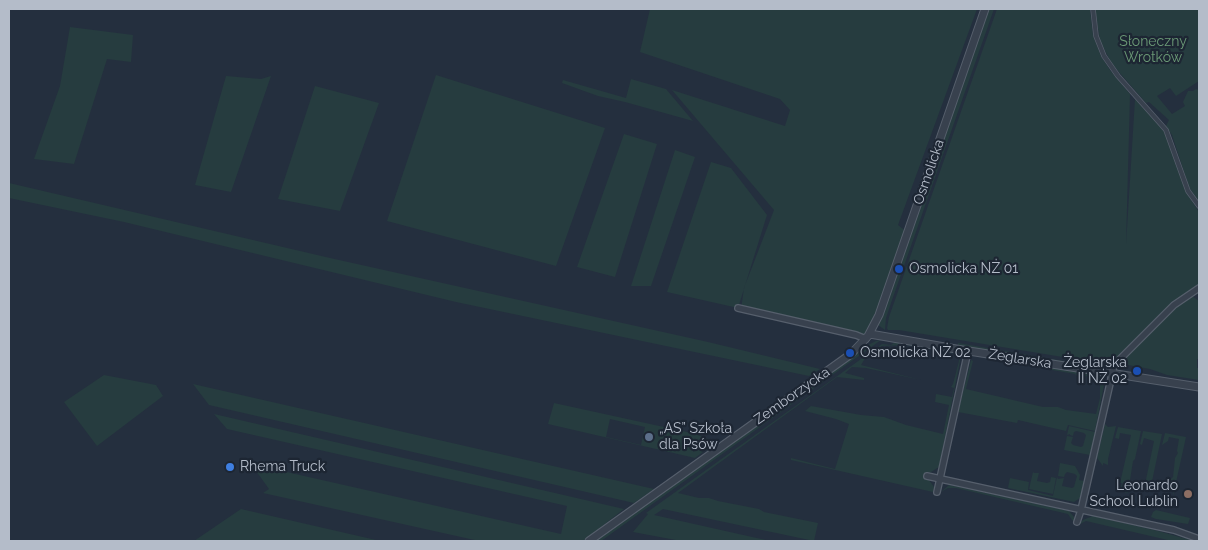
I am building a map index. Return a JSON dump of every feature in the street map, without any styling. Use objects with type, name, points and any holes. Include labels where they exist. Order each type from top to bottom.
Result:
[{"type":"street","name":"Osmolicka","points":[[868,336],[877,320],[894,274],[985,9]]},
{"type":"street","points":[[1092,9],[1096,36],[1104,56],[1118,76],[1166,130],[1188,191],[1199,206]]},
{"type":"street","points":[[1077,522],[1082,510],[1112,374],[1118,361],[1174,305],[1199,288]]},
{"type":"street","name":"Żeglarska","points":[[738,308],[856,335],[878,336],[1199,387]]},
{"type":"street","name":"Zemborzycka","points":[[589,541],[852,354],[868,336]]},
{"type":"street","points":[[937,492],[968,351]]},
{"type":"street","points":[[927,476],[1174,530],[1199,539]]},
{"type":"green space","points":[[650,9],[977,9],[898,225],[907,232],[873,322],[865,335],[741,309],[744,288],[774,210],[672,90],[785,126],[790,110],[780,99],[640,52]]},
{"type":"green space","points":[[988,9],[994,9],[891,303],[886,318],[885,330],[878,325],[932,171],[936,165]]},
{"type":"green space","points":[[997,9],[1090,9],[1093,35],[1101,56],[1130,94],[1126,245],[1135,99],[1164,131],[1186,192],[1199,212],[1199,284],[1172,303],[1112,362],[1105,364],[899,330],[888,330],[887,328],[889,317]]},
{"type":"green space","name":"Słoneczny Wrotków","points":[[1095,9],[1199,9],[1199,81],[1176,96],[1170,88],[1157,96],[1172,114],[1185,106],[1183,102],[1188,91],[1199,90],[1199,202],[1189,187],[1172,135],[1166,126],[1169,120],[1149,102],[1146,103],[1112,64],[1100,41]]},
{"type":"green space","points":[[70,27],[133,35],[131,62],[107,59],[74,164],[34,159],[60,86]]},
{"type":"green space","points":[[436,75],[605,128],[556,266],[387,221]]},
{"type":"green space","points":[[226,76],[261,79],[271,76],[231,192],[195,185]]},
{"type":"green space","points":[[631,79],[666,89],[693,121],[598,96],[562,83],[563,80],[626,98]]},
{"type":"green space","points":[[315,86],[379,103],[340,211],[278,199]]},
{"type":"green space","points":[[624,134],[657,144],[615,277],[577,267]]},
{"type":"green space","points":[[675,150],[695,157],[651,286],[631,286]]},
{"type":"green space","points":[[711,162],[731,168],[767,215],[738,308],[667,292]]},
{"type":"green space","points":[[9,183],[820,369],[809,376],[456,302],[124,222],[9,198]]},
{"type":"green space","points":[[1192,296],[1199,301],[1199,359],[1197,359],[1197,368],[1199,368],[1199,380],[1167,375],[1150,369],[1123,364],[1122,361],[1176,307]]},
{"type":"green space","points":[[881,340],[601,541],[596,541],[868,345]]},
{"type":"green space","points":[[895,342],[952,351],[952,353],[906,345],[882,346],[864,360],[861,365],[921,380],[866,368],[852,367],[845,373],[864,378],[864,380],[837,377],[678,493],[699,498],[709,498],[818,523],[814,541],[663,509],[654,515],[770,541],[681,541],[633,532],[648,514],[646,513],[882,344],[891,345]]},
{"type":"green space","points":[[958,343],[1093,366],[1095,369],[958,347]]},
{"type":"green space","points":[[952,353],[961,356],[939,467],[931,472],[926,472],[925,479],[929,480],[934,487],[933,492],[791,460],[791,458],[835,469],[849,424],[805,411],[811,406],[884,417],[906,425],[943,434],[949,405],[935,402],[936,394],[952,397],[954,388],[951,387],[960,357]]},
{"type":"green space","points":[[971,360],[973,361],[966,389],[1043,407],[1058,407],[1066,410],[1096,414],[1100,398],[1100,378],[1078,377],[1075,374],[1006,362],[1007,360],[1104,377],[1095,431],[1068,425],[1066,431],[1018,420],[1017,423],[958,412]]},
{"type":"green space","points":[[104,375],[156,385],[163,396],[97,446],[64,402]]},
{"type":"green space","points":[[193,384],[654,489],[634,503],[209,405]]},
{"type":"green space","points":[[554,403],[696,434],[716,442],[706,450],[705,442],[696,440],[693,452],[698,449],[703,452],[695,458],[548,424]],"holes":[[[610,419],[645,427],[641,445],[606,437]]]},
{"type":"green space","points":[[214,414],[624,509],[583,541],[479,541],[263,493],[269,489],[251,464],[561,534],[567,506],[227,429]]},
{"type":"green space","points":[[1105,424],[1108,427],[1116,426],[1108,465],[1103,463],[1103,466],[1097,458]]},
{"type":"green space","points":[[1069,426],[1095,432],[1090,455],[1064,450],[1067,436],[1073,437],[1071,443],[1073,445],[1081,447],[1086,435],[1076,431],[1073,436],[1067,435]]},
{"type":"green space","points":[[1118,427],[1141,431],[1133,461],[1128,493],[1120,491],[1122,483],[1120,483],[1131,435],[1120,433],[1119,439],[1115,438]]},
{"type":"green space","points":[[1143,431],[1162,434],[1150,491],[1144,489],[1154,441],[1144,438],[1142,445],[1140,444]]},
{"type":"green space","points":[[1165,433],[1186,437],[1173,496],[1173,485],[1171,485],[1167,494],[1173,477],[1179,439],[1169,437],[1168,441],[1162,445]]},
{"type":"green space","points":[[1060,463],[1075,466],[1080,475],[1079,480],[1084,481],[1080,498],[1074,502],[1008,488],[1010,478],[1029,482],[1028,490],[1053,496],[1057,477],[1058,479],[1064,478],[1062,486],[1074,487],[1077,476],[1075,474],[1067,472],[1064,477],[1058,476]]},
{"type":"green space","points":[[1033,472],[1039,473],[1037,481],[1047,483],[1050,482],[1051,477],[1056,478],[1053,494],[1029,489]]},
{"type":"green space","points":[[949,485],[1069,511],[1074,517],[1074,521],[1080,523],[1093,516],[1194,541],[1172,541],[1086,521],[1080,524],[1077,523],[1072,520],[1068,514],[956,488],[948,488],[941,492]]},
{"type":"green space","points":[[241,509],[376,540],[383,541],[194,541]]},
{"type":"green space","points":[[1156,510],[1190,518],[1188,524],[1151,517]]},
{"type":"place","name":"Osmolicka NŻ 01","points":[[899,269]]},
{"type":"place","name":"Osmolicka NŻ 02","points":[[850,353]]},
{"type":"place","name":"Żeglarska II NŻ 02","points":[[1137,371]]},
{"type":"place","name":"„AS” Szkoła dla Psów","points":[[649,437]]},
{"type":"place","name":"Rhema Truck","points":[[230,467]]},
{"type":"place","name":"Leonardo School Lublin","points":[[1188,494]]}]
